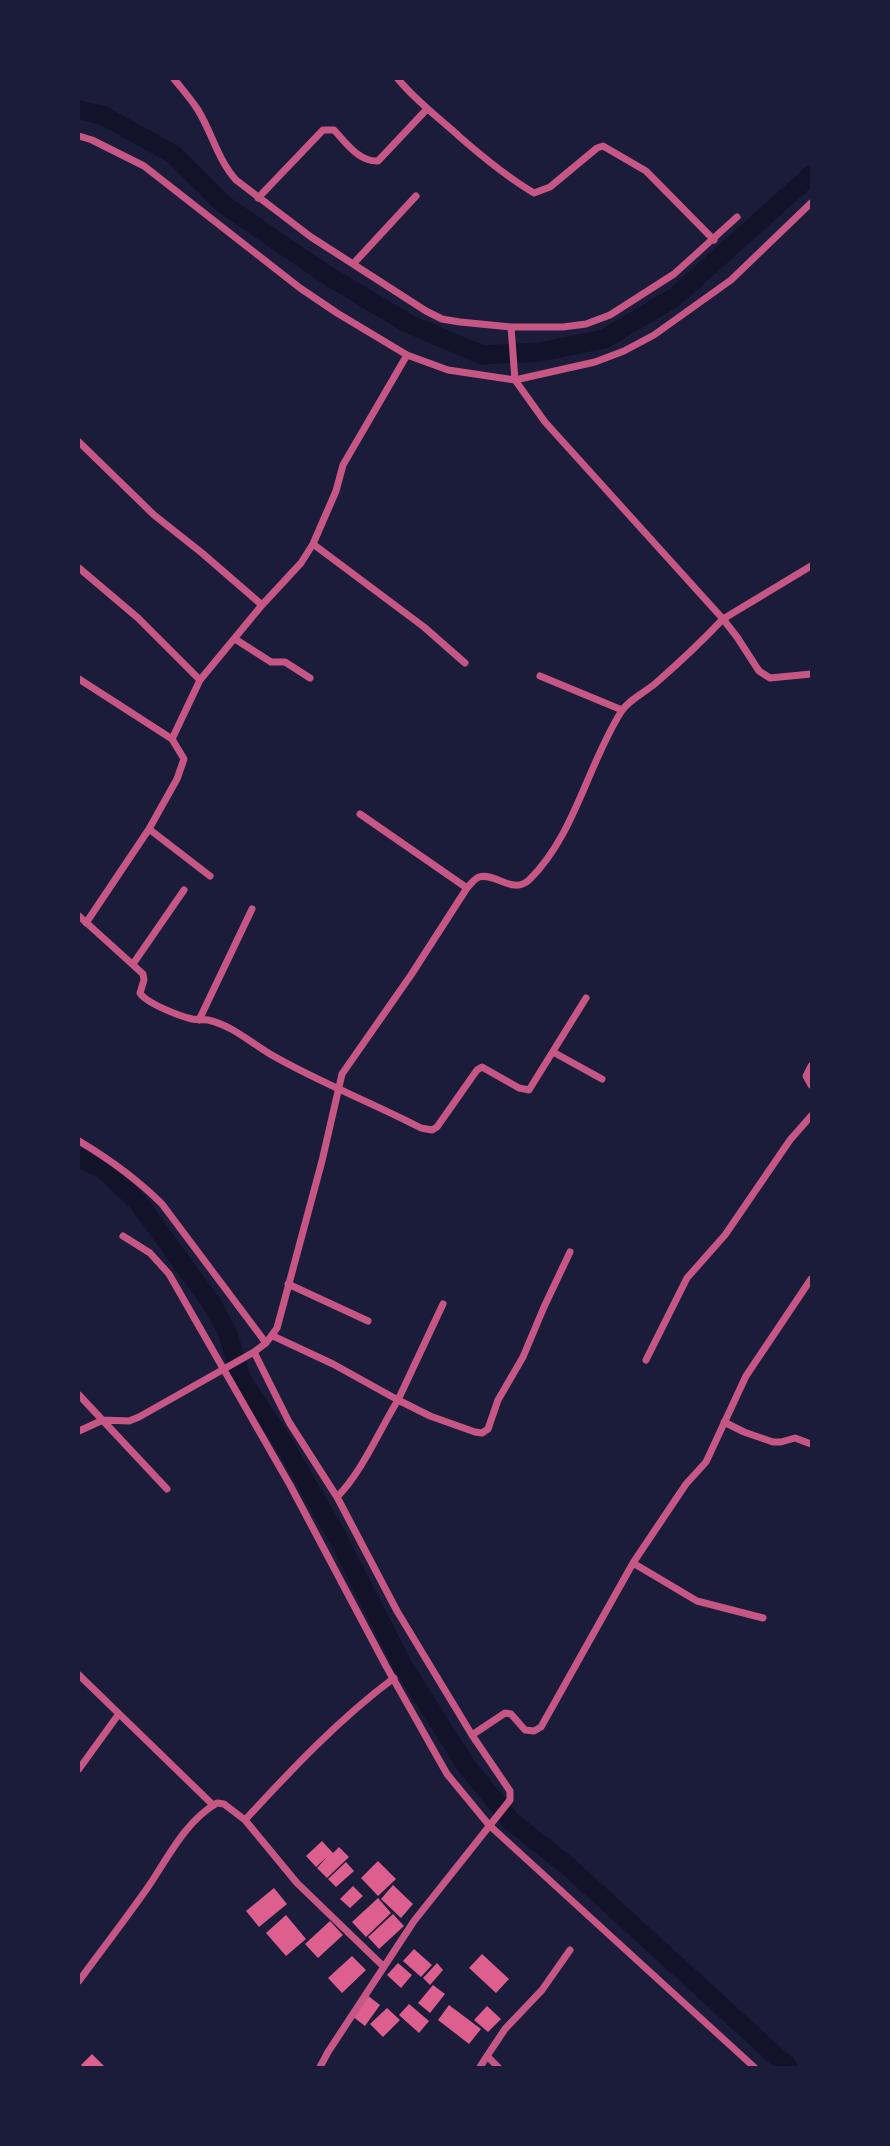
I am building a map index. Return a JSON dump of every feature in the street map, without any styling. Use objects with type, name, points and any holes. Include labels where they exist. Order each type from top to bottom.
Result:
[{"type":"street","points":[[174,79],[198,110],[226,169],[258,198],[311,237],[442,319],[511,327],[586,324],[610,315],[674,274],[737,217]]},
{"type":"street","points":[[398,79],[427,109],[508,178],[534,193],[550,187],[597,148],[611,148],[646,171],[714,240]]},
{"type":"street","points":[[258,198],[323,130],[334,130],[354,152],[371,161],[378,161],[427,109]]},
{"type":"street","points":[[79,136],[144,166],[300,288],[407,355],[448,370],[516,380],[595,362],[654,335],[731,280],[811,203]]},
{"type":"street","points":[[354,263],[416,196]]},
{"type":"street","points":[[511,327],[516,380],[545,422],[723,619],[759,671],[770,678],[811,674]]},
{"type":"street","points":[[172,739],[200,680],[262,605],[301,564],[313,544],[344,465],[407,355]]},
{"type":"street","points":[[79,442],[155,515],[262,605]]},
{"type":"street","points":[[313,544],[425,627],[465,663]]},
{"type":"street","points":[[79,1430],[103,1420],[129,1421],[139,1418],[250,1354],[272,1336],[277,1328],[322,1161],[342,1074],[467,888],[475,879],[482,877],[516,886],[524,884],[532,877],[562,837],[622,710],[657,682],[723,619],[811,566]]},
{"type":"street","points":[[79,568],[138,618],[200,680]]},
{"type":"street","points":[[235,639],[271,662],[285,662],[310,678]]},
{"type":"street","points":[[540,676],[622,710]]},
{"type":"street","points":[[79,680],[172,739],[184,759],[183,766],[149,829],[86,923]]},
{"type":"street","points":[[360,814],[467,888]]},
{"type":"street","points":[[149,829],[210,876]]},
{"type":"street","points":[[133,964],[184,890]]},
{"type":"street","points":[[199,1020],[252,909]]},
{"type":"street","points":[[79,916],[145,978],[141,996],[173,1012],[199,1020],[206,1019],[240,1034],[270,1054],[421,1128],[432,1130],[477,1070],[485,1068],[519,1088],[529,1090],[586,998]]},
{"type":"street","points":[[553,1052],[602,1079]]},
{"type":"street","points":[[811,1066],[806,1076],[811,1085]]},
{"type":"street","points":[[646,1360],[688,1278],[725,1235],[790,1140],[811,1116]]},
{"type":"street","points":[[79,1141],[100,1153],[162,1204],[266,1343]]},
{"type":"street","points":[[123,1236],[150,1252],[177,1287],[290,1485],[447,1774],[491,1822],[754,2067]]},
{"type":"street","points":[[272,1336],[333,1364],[430,1416],[482,1433],[488,1429],[498,1400],[523,1357],[570,1252]]},
{"type":"street","points":[[472,1735],[505,1713],[511,1714],[525,1730],[534,1731],[541,1727],[633,1563],[686,1483],[706,1462],[746,1376],[811,1279]]},
{"type":"street","points":[[288,1284],[368,1321]]},
{"type":"street","points":[[337,1497],[359,1468],[398,1400],[443,1304]]},
{"type":"street","points":[[250,1354],[337,1497],[397,1611],[472,1735],[510,1791],[510,1800],[414,1921],[383,1966],[320,2067]]},
{"type":"street","points":[[79,1395],[167,1489]]},
{"type":"street","points":[[724,1422],[773,1442],[795,1438],[811,1444]]},
{"type":"street","points":[[633,1563],[697,1601],[763,1618]]},
{"type":"street","points":[[79,1675],[213,1805]]},
{"type":"street","points":[[245,1820],[304,1757],[364,1701],[394,1678]]},
{"type":"street","points":[[79,1769],[118,1715]]},
{"type":"street","points":[[79,1981],[188,1828],[217,1803],[223,1804],[245,1820],[297,1883],[383,1966]]},
{"type":"street","points":[[480,2067],[505,2029],[542,1990],[570,1950]]},
{"type":"street","points":[[487,2056],[498,2067]]},
{"type":"building","points":[[322,1841],[333,1853],[339,1847],[349,1857],[327,1878],[317,1868],[327,1857],[316,1867],[306,1856]]},
{"type":"building","points":[[378,1861],[396,1879],[378,1896],[361,1878]]},
{"type":"building","points":[[346,1862],[354,1871],[336,1887],[328,1879]]},
{"type":"building","points":[[393,1885],[413,1904],[401,1918],[381,1899]]},
{"type":"building","points":[[353,1886],[363,1896],[350,1908],[340,1899]]},
{"type":"building","points":[[274,1888],[287,1904],[259,1927],[246,1911]]},
{"type":"building","points":[[378,1898],[391,1913],[366,1937],[352,1922]]},
{"type":"building","points":[[393,1914],[404,1926],[379,1949],[368,1937]]},
{"type":"building","points":[[286,1915],[306,1939],[286,1956],[266,1933]]},
{"type":"building","points":[[330,1921],[343,1935],[318,1958],[305,1944]]},
{"type":"building","points":[[414,1949],[432,1965],[421,1977],[403,1961]]},
{"type":"building","points":[[482,1954],[509,1979],[496,1993],[469,1968]]},
{"type":"building","points":[[352,1956],[366,1970],[342,1993],[328,1978]]},
{"type":"building","points":[[398,1963],[412,1975],[401,1988],[387,1975]]},
{"type":"building","points":[[437,1963],[443,1970],[430,1985],[423,1978]]},
{"type":"building","points":[[433,1985],[445,1994],[430,2013],[418,2003]]},
{"type":"building","points":[[367,1995],[380,2005],[365,2026],[352,2016]]},
{"type":"building","points":[[409,2004],[429,2021],[419,2033],[399,2015]]},
{"type":"building","points":[[449,2005],[481,2029],[469,2044],[438,2020]]},
{"type":"building","points":[[487,2006],[501,2019],[488,2032],[474,2020]]},
{"type":"building","points":[[387,2008],[400,2020],[383,2037],[370,2024]]},
{"type":"building","points":[[92,2054],[105,2067],[81,2065]]},
{"type":"waterway","points":[[79,110],[102,115],[173,154],[223,204],[327,275],[407,323],[482,355],[540,352],[604,339],[675,297],[811,175]]},
{"type":"waterway","points":[[79,1158],[103,1169],[138,1202],[212,1304],[228,1334],[241,1378],[284,1444],[338,1538],[403,1666],[466,1765],[511,1821],[569,1867],[788,2067]]}]
